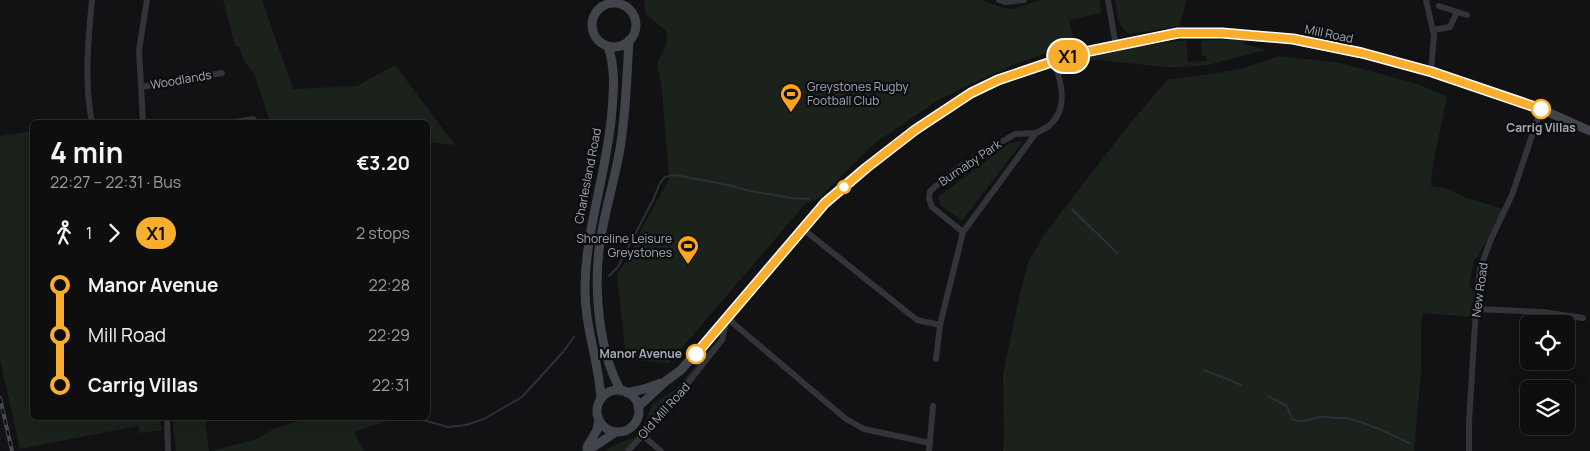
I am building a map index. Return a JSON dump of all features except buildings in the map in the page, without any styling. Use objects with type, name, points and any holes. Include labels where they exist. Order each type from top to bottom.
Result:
[{"type":"main road","points":[[602,4],[625,4],[633,16],[635,26],[629,40],[618,46],[608,46],[597,39],[592,30],[592,20],[602,4]]},
{"type":"main road","name":"Mill Road","points":[[638,408],[666,381],[681,370],[825,203],[866,168],[915,130],[971,93],[998,80],[1075,54],[1178,33],[1222,33],[1293,39],[1362,53],[1432,72],[1541,109],[1590,131]]},
{"type":"main road","name":"Charlesland Road","points":[[624,392],[615,380],[605,344],[597,284],[599,250],[617,166],[624,122],[629,40]]},
{"type":"main road","name":"Charlesland Road","points":[[600,399],[600,384],[588,322],[585,288],[586,259],[610,136],[614,71],[608,46]]},
{"type":"main road","name":"Mill Road","points":[[624,392],[644,389],[666,381]]},
{"type":"main road","points":[[611,392],[624,392],[633,397],[638,408],[635,423],[627,430],[616,432],[586,451],[597,430],[599,420],[597,411],[600,399],[611,392]]},
{"type":"main road","points":[[599,420],[607,429],[616,432]]},
{"type":"street","points":[[92,0],[87,48],[89,106],[92,120]]},
{"type":"street","name":"Woodlands","points":[[143,120],[139,50],[147,0]]},
{"type":"street","points":[[999,0],[1005,2],[1024,0]]},
{"type":"street","points":[[1108,0],[1116,46]]},
{"type":"street","points":[[1426,0],[1433,30],[1432,72]]},
{"type":"street","points":[[1439,6],[1467,15]]},
{"type":"street","points":[[1433,30],[1450,27],[1458,12]]},
{"type":"street","name":"Burnaby Park","points":[[936,359],[940,325],[962,232],[1036,133],[1051,124],[1062,107],[1060,84],[1054,61]]},
{"type":"street","name":"Woodlands","points":[[141,87],[222,73]]},
{"type":"street","name":"New Road","points":[[1470,451],[1469,422],[1480,269],[1491,239],[1512,195],[1541,109]]},
{"type":"street","points":[[247,120],[253,119]]},
{"type":"street","name":"Burnaby Park","points":[[962,232],[932,207],[929,198],[930,191],[956,170],[1015,134],[1036,133]]},
{"type":"street","points":[[803,229],[916,320],[940,325]]},
{"type":"street","points":[[1476,309],[1543,312],[1583,318]]},
{"type":"street","points":[[727,318],[846,419],[864,429],[930,443]]},
{"type":"street","name":"Old Mill Road","points":[[628,451],[672,404],[722,340],[727,318]]},
{"type":"street","points":[[929,451],[933,406]]},
{"type":"street","points":[[167,420],[168,451]]},
{"type":"street","points":[[642,435],[661,451]]},
{"type":"shaded area","points":[[223,0],[262,0],[293,89],[357,86],[395,65],[455,145],[430,142],[430,120],[269,120],[255,76],[244,60],[239,46],[235,46]]},
{"type":"shaded area","name":"Greystones Rugby Football Club","points":[[644,0],[981,0],[1013,9],[1040,0],[1100,0],[1101,13],[1069,20],[1075,44],[1008,67],[940,99],[875,143],[819,198],[805,204],[669,363],[626,359],[617,274],[629,257],[643,226],[669,179],[662,90],[657,63],[667,42],[666,31],[646,14]]},
{"type":"shaded area","points":[[1115,0],[1187,0],[1179,26],[1130,34],[1123,28],[1117,15]]},
{"type":"shaded area","points":[[1186,40],[1188,62],[1207,61],[1206,56],[1202,56],[1201,42],[1205,40],[1240,40],[1245,42],[1244,44],[1266,50],[1208,65],[1180,67],[1082,60],[1082,58],[1121,49]]},
{"type":"shaded area","points":[[1279,56],[1340,63],[1418,84],[1447,97],[1433,164],[1431,186],[1449,189],[1467,198],[1503,209],[1474,261],[1469,286],[1474,292],[1471,317],[1423,313],[1421,328],[1421,374],[1414,451],[1003,451],[1003,375],[1028,263],[1043,236],[1124,131],[1167,80],[1237,70]]},
{"type":"shaded area","points":[[30,131],[30,420],[160,420],[162,430],[140,433],[138,426],[20,449],[0,359],[0,136]]},
{"type":"shaded area","points":[[1023,141],[962,221],[940,205],[938,197],[1010,143]]},
{"type":"shaded area","points":[[713,345],[702,366],[625,451],[605,451],[616,444],[636,437],[642,430],[652,405],[676,389]]},
{"type":"shaded area","points":[[181,420],[205,420],[209,451],[176,451],[173,422]]},
{"type":"shaded area","points":[[301,420],[390,420],[354,432],[364,451],[211,451],[257,439],[274,429]]},
{"type":"waterway","points":[[609,276],[618,267],[660,183],[665,177],[675,175],[750,191],[809,199]]},
{"type":"waterway","points":[[1072,209],[1117,253]]},
{"type":"waterway","points":[[423,420],[448,427],[466,425],[484,419],[522,397],[563,352],[574,337]]},
{"type":"waterway","points":[[1204,370],[1242,385]]},
{"type":"waterway","points":[[1268,396],[1287,406],[1292,419],[1297,421],[1322,417],[1348,419],[1376,428],[1409,443]]},
{"type":"railway","points":[[0,398],[12,451]]},
{"type":"bus line","name":"X1","points":[[696,354],[825,203],[866,168],[915,130],[971,93],[998,80],[1075,54],[1178,33],[1222,33],[1293,39],[1362,53],[1432,72],[1541,109]]},
{"type":"place","name":"Carrig Villas","points":[[1541,109]]},
{"type":"place","name":"Greystones Rugby Football Club","points":[[791,113]]},
{"type":"place","name":"Shoreline Leisure Greystones","points":[[688,265]]},
{"type":"place","name":"Manor Avenue","points":[[696,354]]}]
